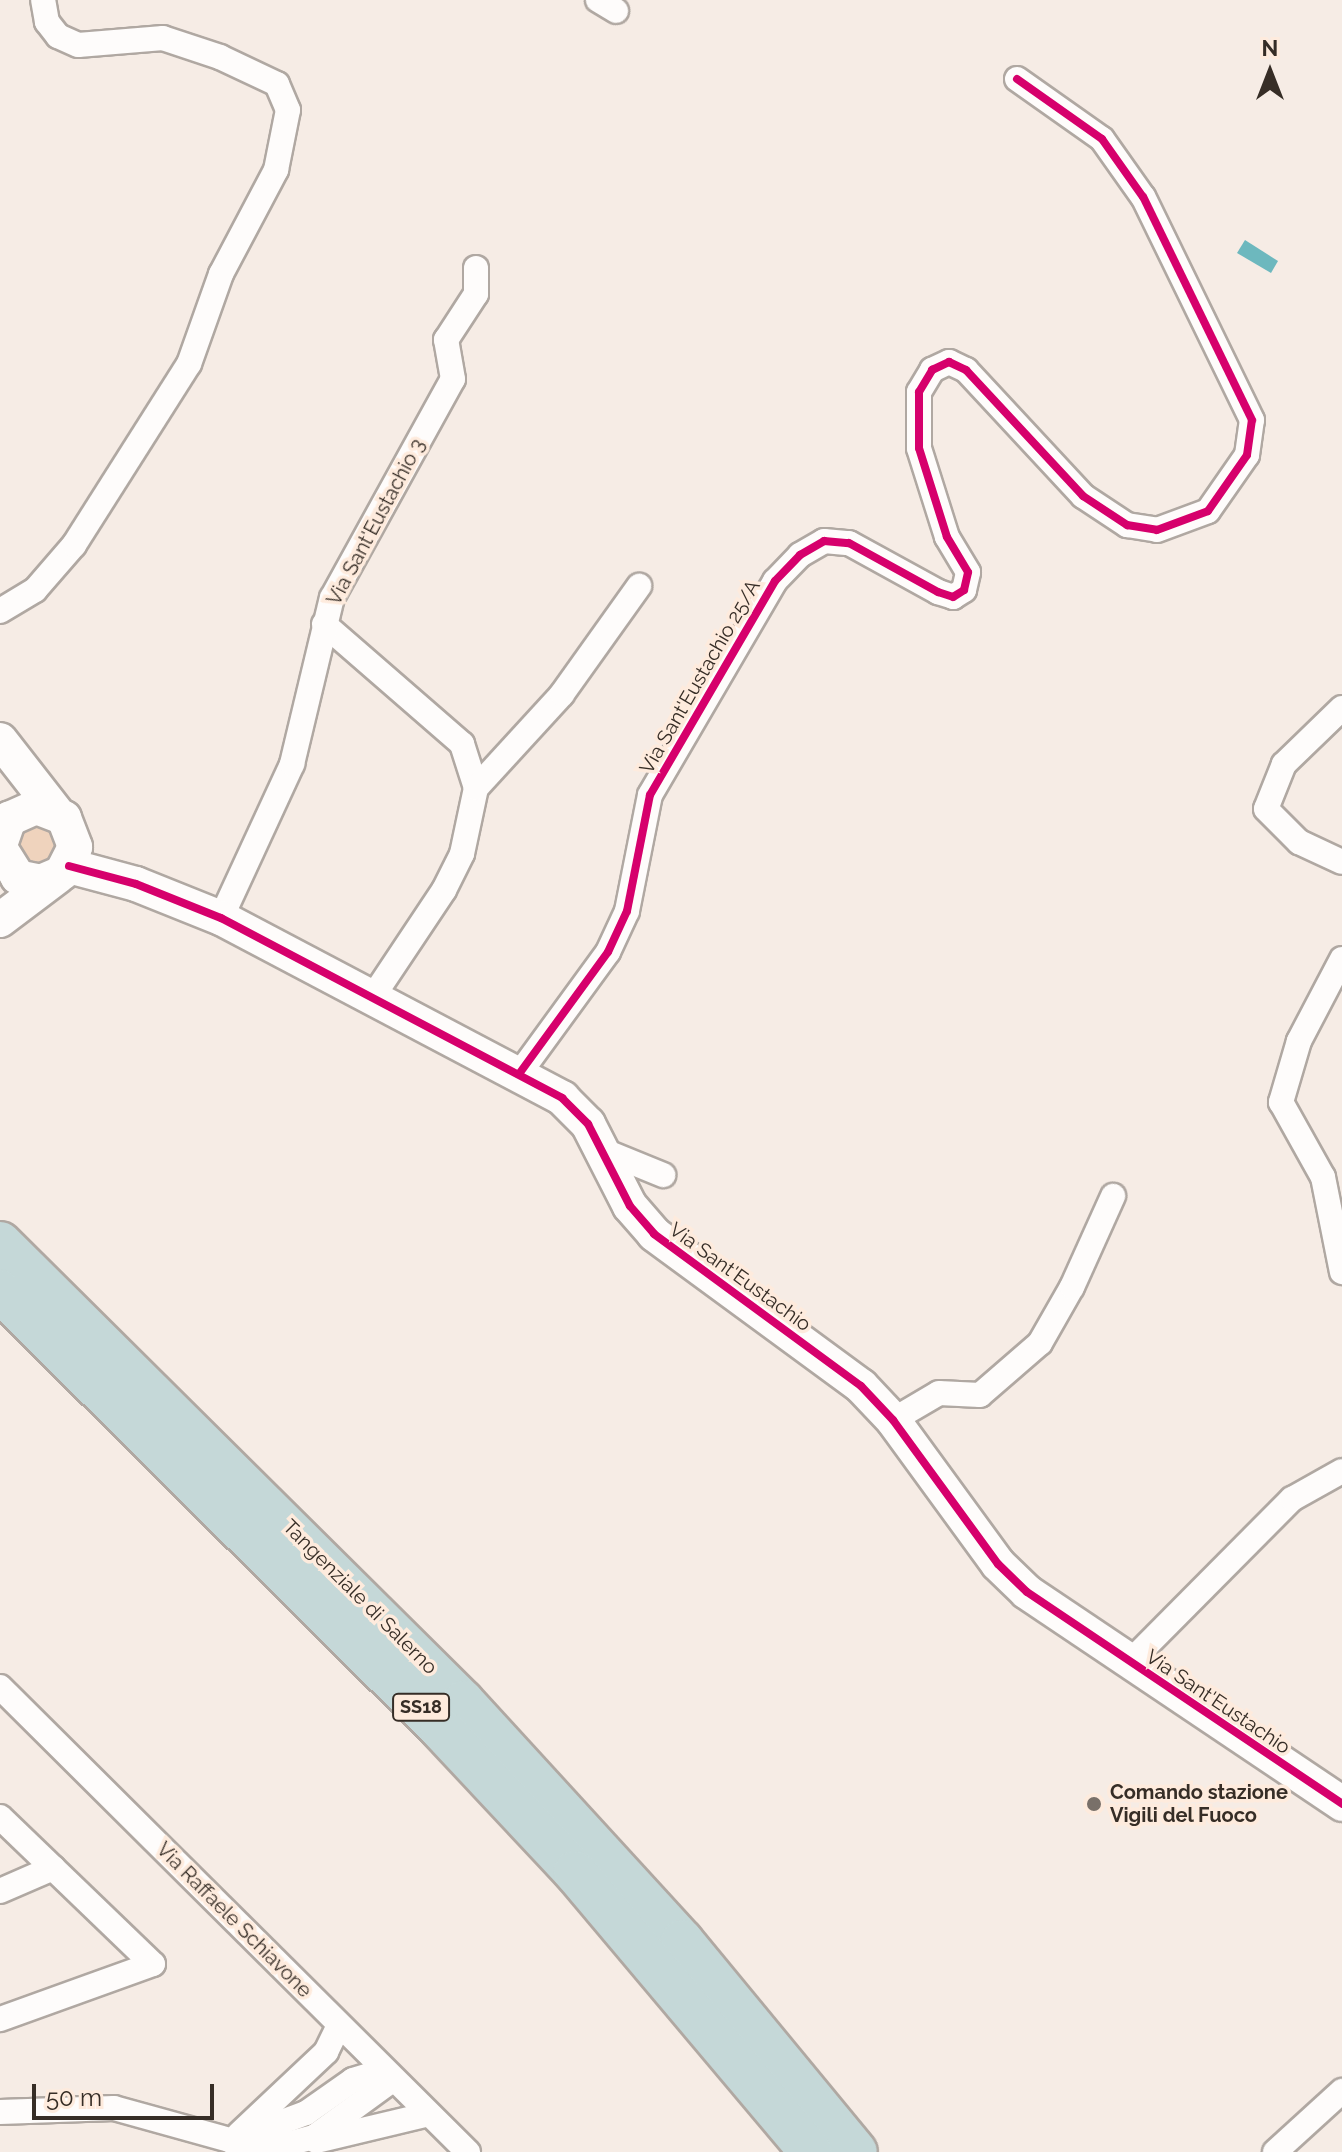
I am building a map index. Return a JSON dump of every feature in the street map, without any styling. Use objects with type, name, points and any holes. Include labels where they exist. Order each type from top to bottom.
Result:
[{"type":"highway","name":"Tangenziale di Salerno","points":[[0,1243],[463,1702],[682,1941],[856,2152]]},
{"type":"highway","name":"Tangenziale di Salerno","points":[[0,1291],[401,1687],[575,1872],[811,2152]]},
{"type":"highway","points":[[0,1328],[174,1460]]},
{"type":"street","points":[[0,611],[35,590],[74,545],[189,364],[221,274],[276,170],[288,110],[277,84],[220,57],[163,38],[78,45],[58,36],[47,22],[43,0]]},
{"type":"street","name":"Via Sant'Eustachio 25/A","points":[[519,1074],[608,952],[627,911],[650,795],[775,581],[800,555],[824,541],[849,543],[938,592],[953,597],[964,590],[968,572],[947,537],[919,448],[919,392],[932,370],[949,362],[966,370],[1083,496],[1127,525],[1157,530],[1208,511],[1247,455],[1252,420],[1143,197],[1102,139],[1017,79]]},
{"type":"street","name":"Via Sant'Eustachio 3","points":[[221,918],[292,764],[332,598],[453,379],[446,340],[476,294],[476,268]]},
{"type":"street","points":[[476,788],[554,704],[639,586]]},
{"type":"street","points":[[324,624],[462,744],[476,788],[462,854],[450,878],[374,995]]},
{"type":"street","points":[[1342,708],[1284,764],[1266,809],[1299,842],[1342,862]]},
{"type":"street","name":"Via Sant'Eustachio","points":[[0,740],[17,756],[64,821],[136,884]]},
{"type":"street","points":[[0,920],[66,869],[75,847],[64,821],[36,807],[17,813],[0,835],[0,847],[18,877],[41,882],[66,869]]},
{"type":"street","name":"Via Sant'Eustachio","points":[[66,869],[136,884],[221,918],[374,995],[562,1098],[604,1151],[630,1206],[654,1234],[691,1267],[833,1364],[893,1420],[998,1564],[1027,1592],[1342,1804]]},
{"type":"street","points":[[1342,959],[1299,1041],[1281,1102],[1323,1177],[1342,1272]]},
{"type":"street","points":[[604,1151],[663,1175]]},
{"type":"street","points":[[893,1420],[939,1393],[980,1395],[1040,1343],[1072,1287],[1113,1196]]},
{"type":"street","points":[[1130,1662],[1292,1499],[1342,1471]]},
{"type":"street","name":"Via Raffaele Schiavone","points":[[0,1687],[387,2076],[468,2152]]},
{"type":"street","points":[[0,1817],[153,1964],[0,2019]]},
{"type":"street","points":[[0,1891],[53,1868]]},
{"type":"street","points":[[231,2141],[326,2052],[339,2025]]},
{"type":"street","points":[[231,2141],[306,2113],[353,2080],[387,2076]]},
{"type":"street","points":[[282,2148],[314,2137],[387,2076]]},
{"type":"street","points":[[1275,2152],[1342,2093]]},
{"type":"street","points":[[0,2112],[114,2108],[265,2150],[429,2114]]},
{"type":"shaded area","points":[[36,826],[50,831],[55,845],[50,859],[36,864],[22,859],[17,845],[22,831]]},
{"type":"water","points":[[1245,240],[1278,261],[1271,273],[1237,253]]},
{"type":"cycle path","points":[[519,1074],[608,952],[627,911],[650,795],[775,581],[800,555],[824,541],[849,543],[938,592],[953,597],[964,590],[968,572],[947,537],[919,448],[919,392],[932,370],[949,362],[966,370],[1083,496],[1127,525],[1157,530],[1208,511],[1247,455],[1252,420],[1143,197],[1102,139],[1017,79]]},
{"type":"cycle path","points":[[69,866],[136,884],[221,918],[562,1098],[588,1124],[630,1206],[654,1234],[861,1386],[893,1420],[998,1564],[1027,1592],[1342,1804]]},
{"type":"place","name":"Comando stazione Vigili del Fuoco","points":[[1094,1804]]}]
